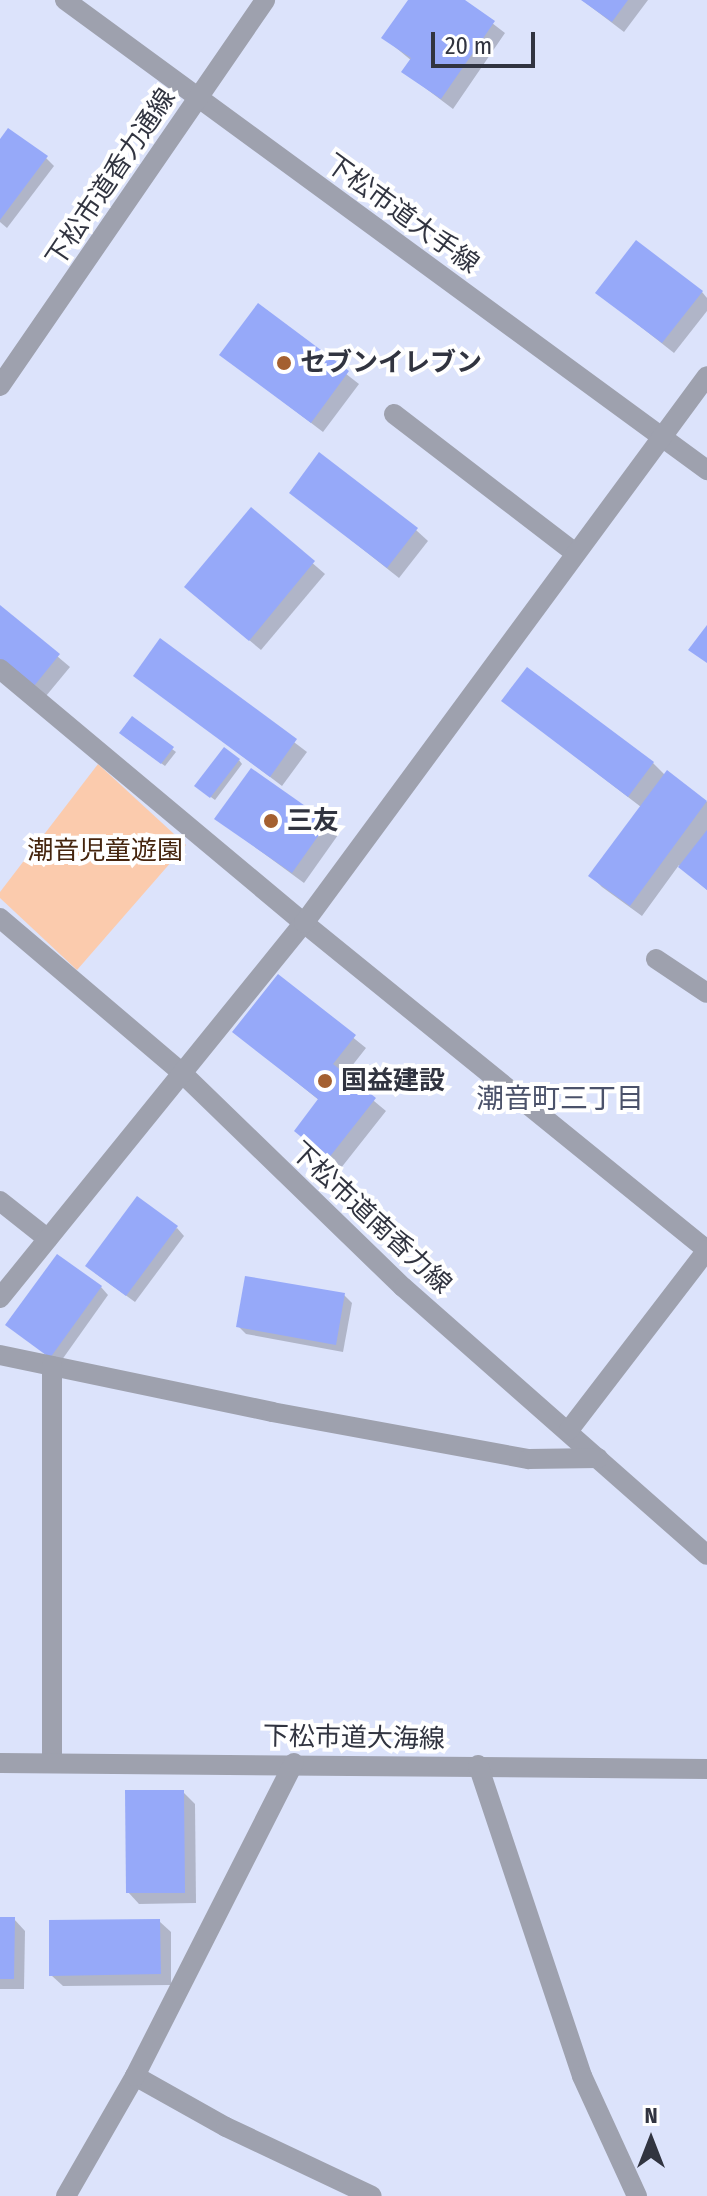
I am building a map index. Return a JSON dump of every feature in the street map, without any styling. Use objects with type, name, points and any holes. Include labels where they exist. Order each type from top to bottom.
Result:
[{"type":"street","name":"下松市道大手線","points":[[65,0],[707,470]]},
{"type":"street","name":"下松市道香力通線","points":[[0,386],[265,0]]},
{"type":"street","points":[[0,1298],[304,923],[707,376]]},
{"type":"street","points":[[394,414],[575,553]]},
{"type":"street","points":[[0,669],[304,923],[707,1250],[569,1430]]},
{"type":"street","name":"下松市道南香力線","points":[[0,918],[182,1073],[403,1287],[569,1430],[707,1555]]},
{"type":"street","points":[[656,959],[707,993]]},
{"type":"street","points":[[0,1201],[48,1239]]},
{"type":"street","points":[[0,1355],[272,1412],[529,1459],[598,1458]]},
{"type":"street","points":[[52,1366],[52,1763]]},
{"type":"street","name":"下松市道大海線","points":[[0,1763],[294,1763],[707,1769]]},
{"type":"street","points":[[66,2196],[135,2076],[294,1763]]},
{"type":"street","points":[[478,1765],[582,2076],[637,2196]]},
{"type":"street","points":[[135,2076],[226,2127],[372,2196]]},
{"type":"green space","name":"潮音児童遊園","points":[[98,764],[186,845],[77,970],[0,898],[0,892]]},
{"type":"building","points":[[408,0],[465,0],[495,21],[441,99],[401,72],[411,58],[381,38]]},
{"type":"building","points":[[581,0],[628,0],[612,22]]},
{"type":"building","points":[[8,128],[48,156],[0,220],[0,139]]},
{"type":"building","points":[[636,240],[703,291],[662,343],[595,293]]},
{"type":"building","name":"セブンイレブン","points":[[258,303],[349,371],[311,423],[219,355]]},
{"type":"building","points":[[319,452],[418,528],[387,568],[289,493]]},
{"type":"building","points":[[251,507],[315,561],[249,641],[184,587]]},
{"type":"building","points":[[0,605],[60,654],[34,686],[0,659]]},
{"type":"building","points":[[707,625],[707,663],[688,650]]},
{"type":"building","points":[[160,638],[297,739],[270,777],[133,676]]},
{"type":"building","points":[[527,667],[654,762],[628,797],[501,701]]},
{"type":"building","points":[[132,716],[174,747],[161,764],[119,733]]},
{"type":"building","points":[[224,747],[240,759],[210,798],[194,786]]},
{"type":"building","name":"三友","points":[[251,768],[328,822],[292,873],[214,819]]},
{"type":"building","points":[[667,770],[707,801],[630,906],[588,876]]},
{"type":"building","points":[[707,830],[707,890],[678,867]]},
{"type":"building","name":"国益建設","points":[[278,974],[356,1035],[333,1064],[376,1098],[328,1159],[294,1131],[318,1099],[232,1032]]},
{"type":"building","points":[[137,1196],[178,1226],[126,1296],[85,1266]]},
{"type":"building","points":[[57,1254],[102,1286],[50,1358],[5,1325]]},
{"type":"building","points":[[245,1276],[345,1293],[336,1345],[236,1327]]},
{"type":"building","points":[[125,1790],[184,1790],[185,1893],[126,1893]]},
{"type":"building","points":[[0,1917],[15,1917],[14,1979],[0,1979]]},
{"type":"building","points":[[160,1919],[161,1974],[49,1976],[49,1920]]},
{"type":"place","name":"セブンイレブン","points":[[284,363]]},
{"type":"place","name":"三友","points":[[271,821]]},
{"type":"place","name":"国益建設","points":[[325,1081]]},
{"type":"district","name":"潮音町三丁目","points":[[560,1099]]}]
